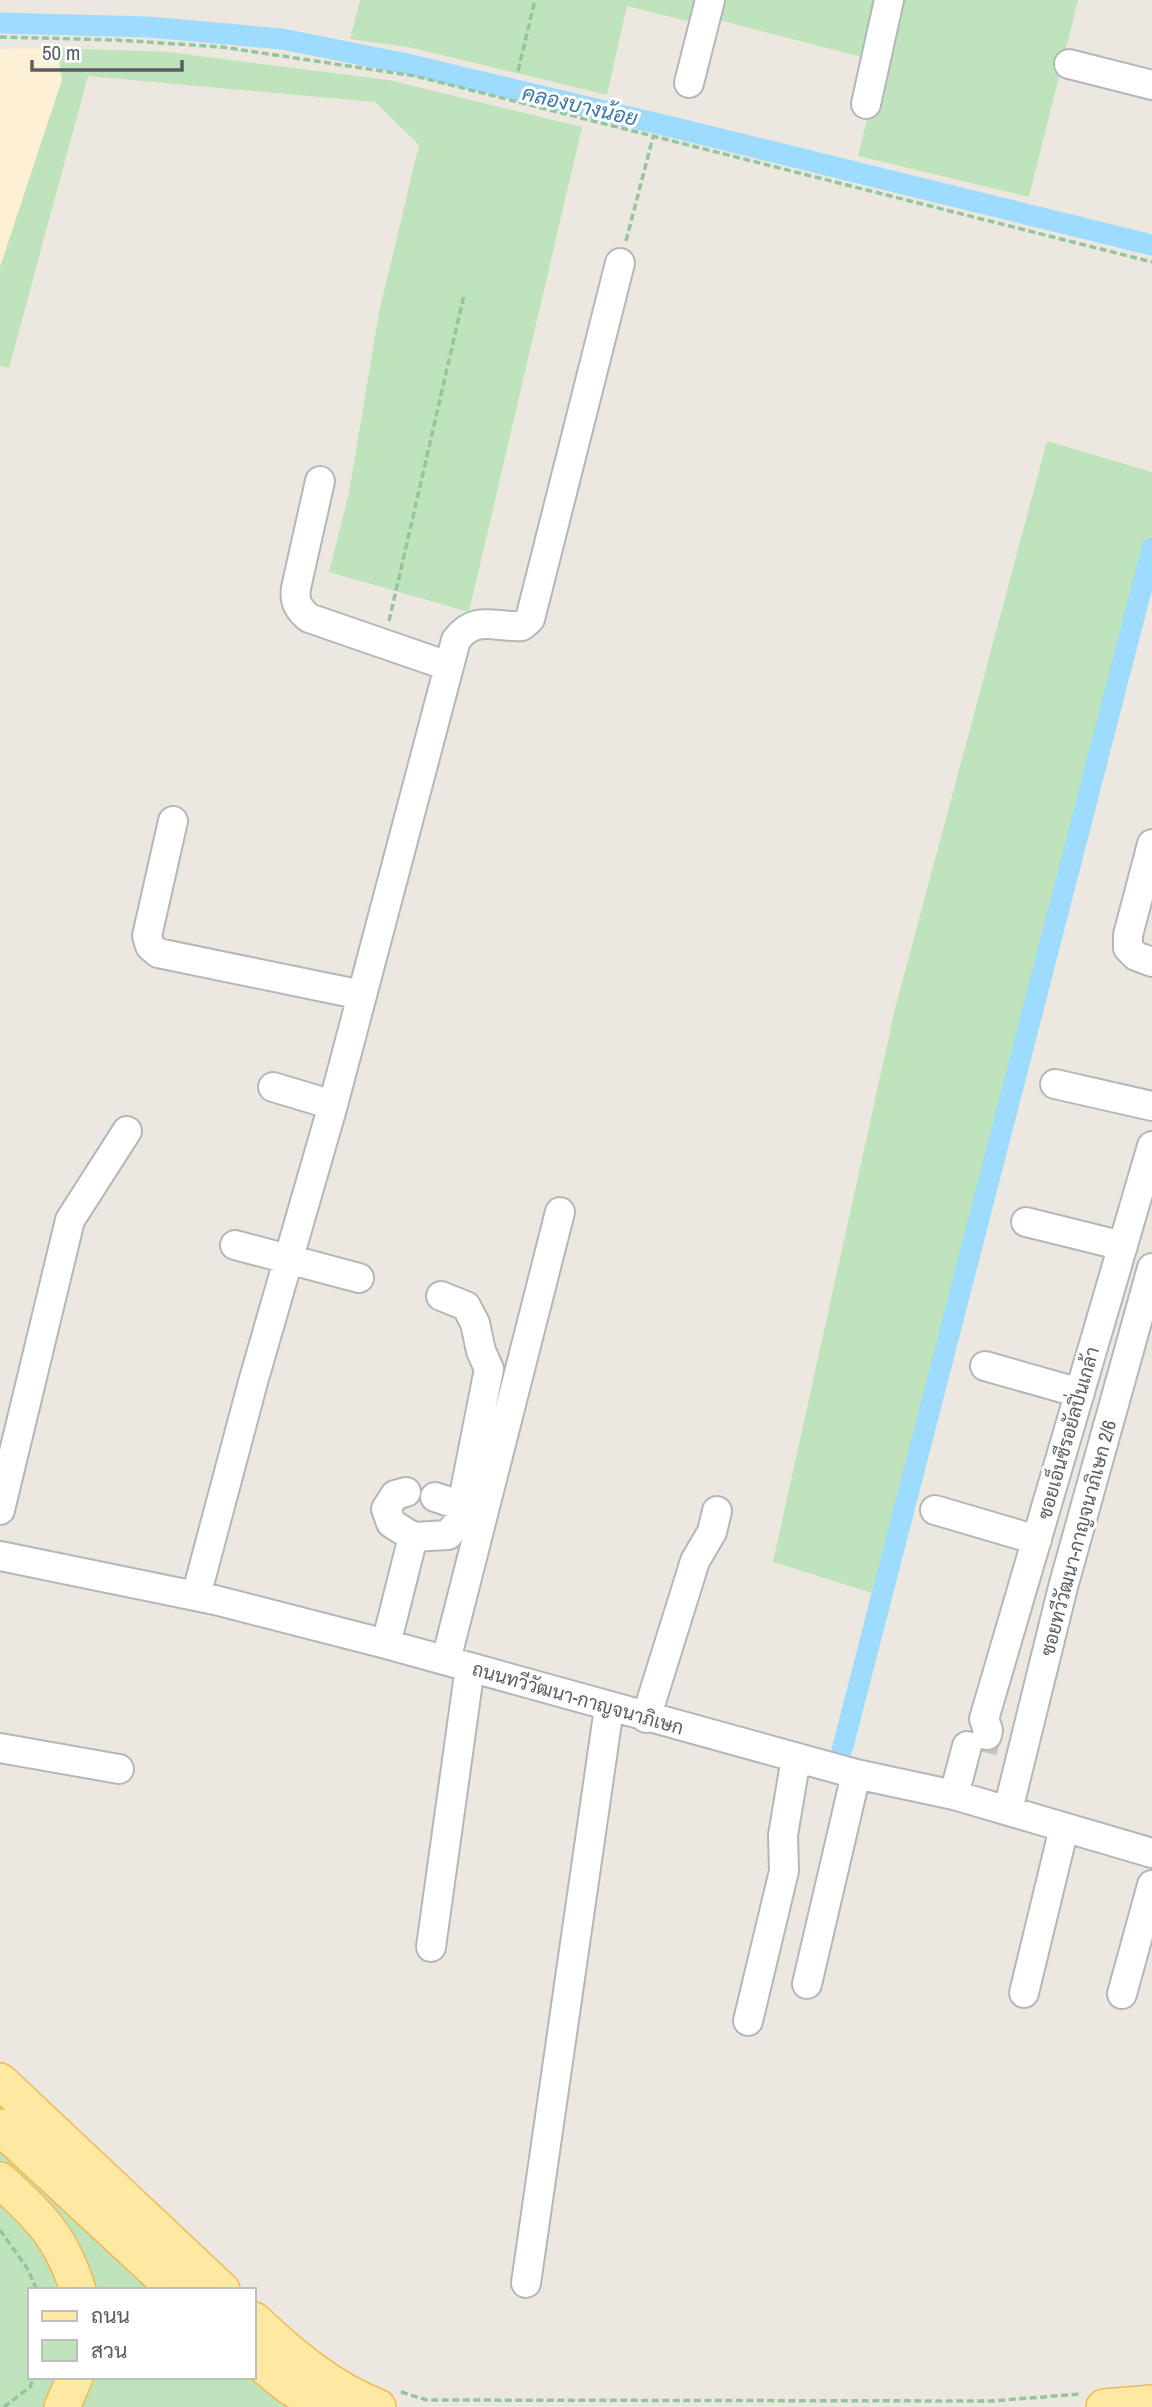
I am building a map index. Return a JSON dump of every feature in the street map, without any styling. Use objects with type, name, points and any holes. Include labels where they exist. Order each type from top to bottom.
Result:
[{"type":"main road","points":[[0,2081],[220,2288]]},
{"type":"main road","points":[[0,2127],[174,2288]]},
{"type":"main road","points":[[0,2180],[42,2219],[53,2233],[64,2251],[77,2288]]},
{"type":"main road","points":[[256,2322],[314,2372],[356,2398],[390,2400]]},
{"type":"main road","points":[[256,2360],[290,2387],[323,2407]]},
{"type":"main road","points":[[62,2407],[69,2397],[74,2379]]},
{"type":"main road","points":[[1094,2400],[1152,2403]]},
{"type":"street","points":[[689,83],[710,0]]},
{"type":"street","points":[[866,104],[888,0]]},
{"type":"street","points":[[1069,64],[1152,85]]},
{"type":"street","points":[[196,1597],[253,1382],[333,1105],[456,640],[471,626],[482,622],[522,626],[530,619],[620,264]]},
{"type":"street","points":[[320,481],[296,588],[297,605],[309,618],[448,666]]},
{"type":"street","points":[[173,821],[148,936],[150,946],[158,953],[362,995]]},
{"type":"street","points":[[1152,844],[1128,935],[1128,948],[1136,956],[1152,962]]},
{"type":"street","points":[[1055,1084],[1152,1106]]},
{"type":"street","points":[[273,1087],[333,1105]]},
{"type":"street","points":[[0,1510],[70,1220],[127,1130]]},
{"type":"street","name":"ซอยเอ็นซีรอยัลปิ่นเกล้า","points":[[963,1797],[978,1736],[1152,1146]]},
{"type":"street","points":[[431,1947],[458,1664],[560,1212]]},
{"type":"street","points":[[1026,1222],[1123,1246]]},
{"type":"street","points":[[235,1245],[359,1278]]},
{"type":"street","name":"ซอยทวีวัฒนา-กาญจนาภิเษก 2/6","points":[[1008,1810],[1063,1587],[1152,1268]]},
{"type":"street","points":[[406,1492],[395,1495],[386,1509],[391,1523],[414,1537],[448,1535],[459,1521],[489,1369],[481,1351],[475,1323],[466,1306],[440,1296]]},
{"type":"street","points":[[985,1366],[1080,1393]]},
{"type":"street","points":[[435,1497],[462,1506]]},
{"type":"street","points":[[935,1510],[1037,1539]]},
{"type":"street","points":[[646,1718],[695,1561],[712,1532],[717,1511]]},
{"type":"street","points":[[386,1644],[414,1537]]},
{"type":"street","name":"ถนนทวีวัฒนา-กาญจนาภิเษก","points":[[0,1556],[196,1597],[386,1644],[609,1708],[856,1774],[963,1797],[1152,1853]]},
{"type":"street","points":[[526,2283],[609,1708]]},
{"type":"street","points":[[0,1748],[118,1769]]},
{"type":"street","points":[[748,2021],[784,1871],[783,1835],[796,1758]]},
{"type":"street","points":[[807,1984],[856,1774]]},
{"type":"street","points":[[1024,1993],[1064,1828]]},
{"type":"street","points":[[1122,1994],[1152,1885]]},
{"type":"path","points":[[518,71],[536,0]]},
{"type":"path","points":[[0,37],[116,40],[222,47],[415,76],[1152,262]]},
{"type":"path","points":[[620,264],[653,136]]},
{"type":"path","points":[[384,643],[464,295]]},
{"type":"path","points":[[0,2230],[27,2268],[36,2288]]},
{"type":"path","points":[[4,2407],[30,2387],[33,2379]]},
{"type":"path","points":[[390,2400],[1094,2400]]},
{"type":"shaded area","points":[[57,48],[62,80],[0,267],[0,49]]},
{"type":"green space","points":[[360,0],[701,0],[695,23],[627,6],[607,95],[408,47],[350,39]]},
{"type":"green space","points":[[724,0],[1078,0],[1029,197],[858,156],[881,62],[719,20]]},
{"type":"green space","points":[[57,48],[168,52],[389,80],[582,127],[469,612],[329,572],[349,493],[379,312],[419,145],[375,102],[88,76],[9,368],[0,366],[0,267],[62,80]]},
{"type":"green space","points":[[1047,441],[1152,472],[1152,559],[888,1598],[773,1562],[895,1009]]},
{"type":"green space","points":[[0,2140],[161,2288],[28,2288],[28,2379],[256,2378],[299,2407],[0,2407]]},
{"type":"waterway","name":"คลองบางน้อย","points":[[0,23],[149,27],[282,39],[407,64],[1152,245]]},
{"type":"waterway","points":[[842,1750],[1152,548]]},
{"type":"tunnel","points":[[983,1752],[987,1735]]}]
